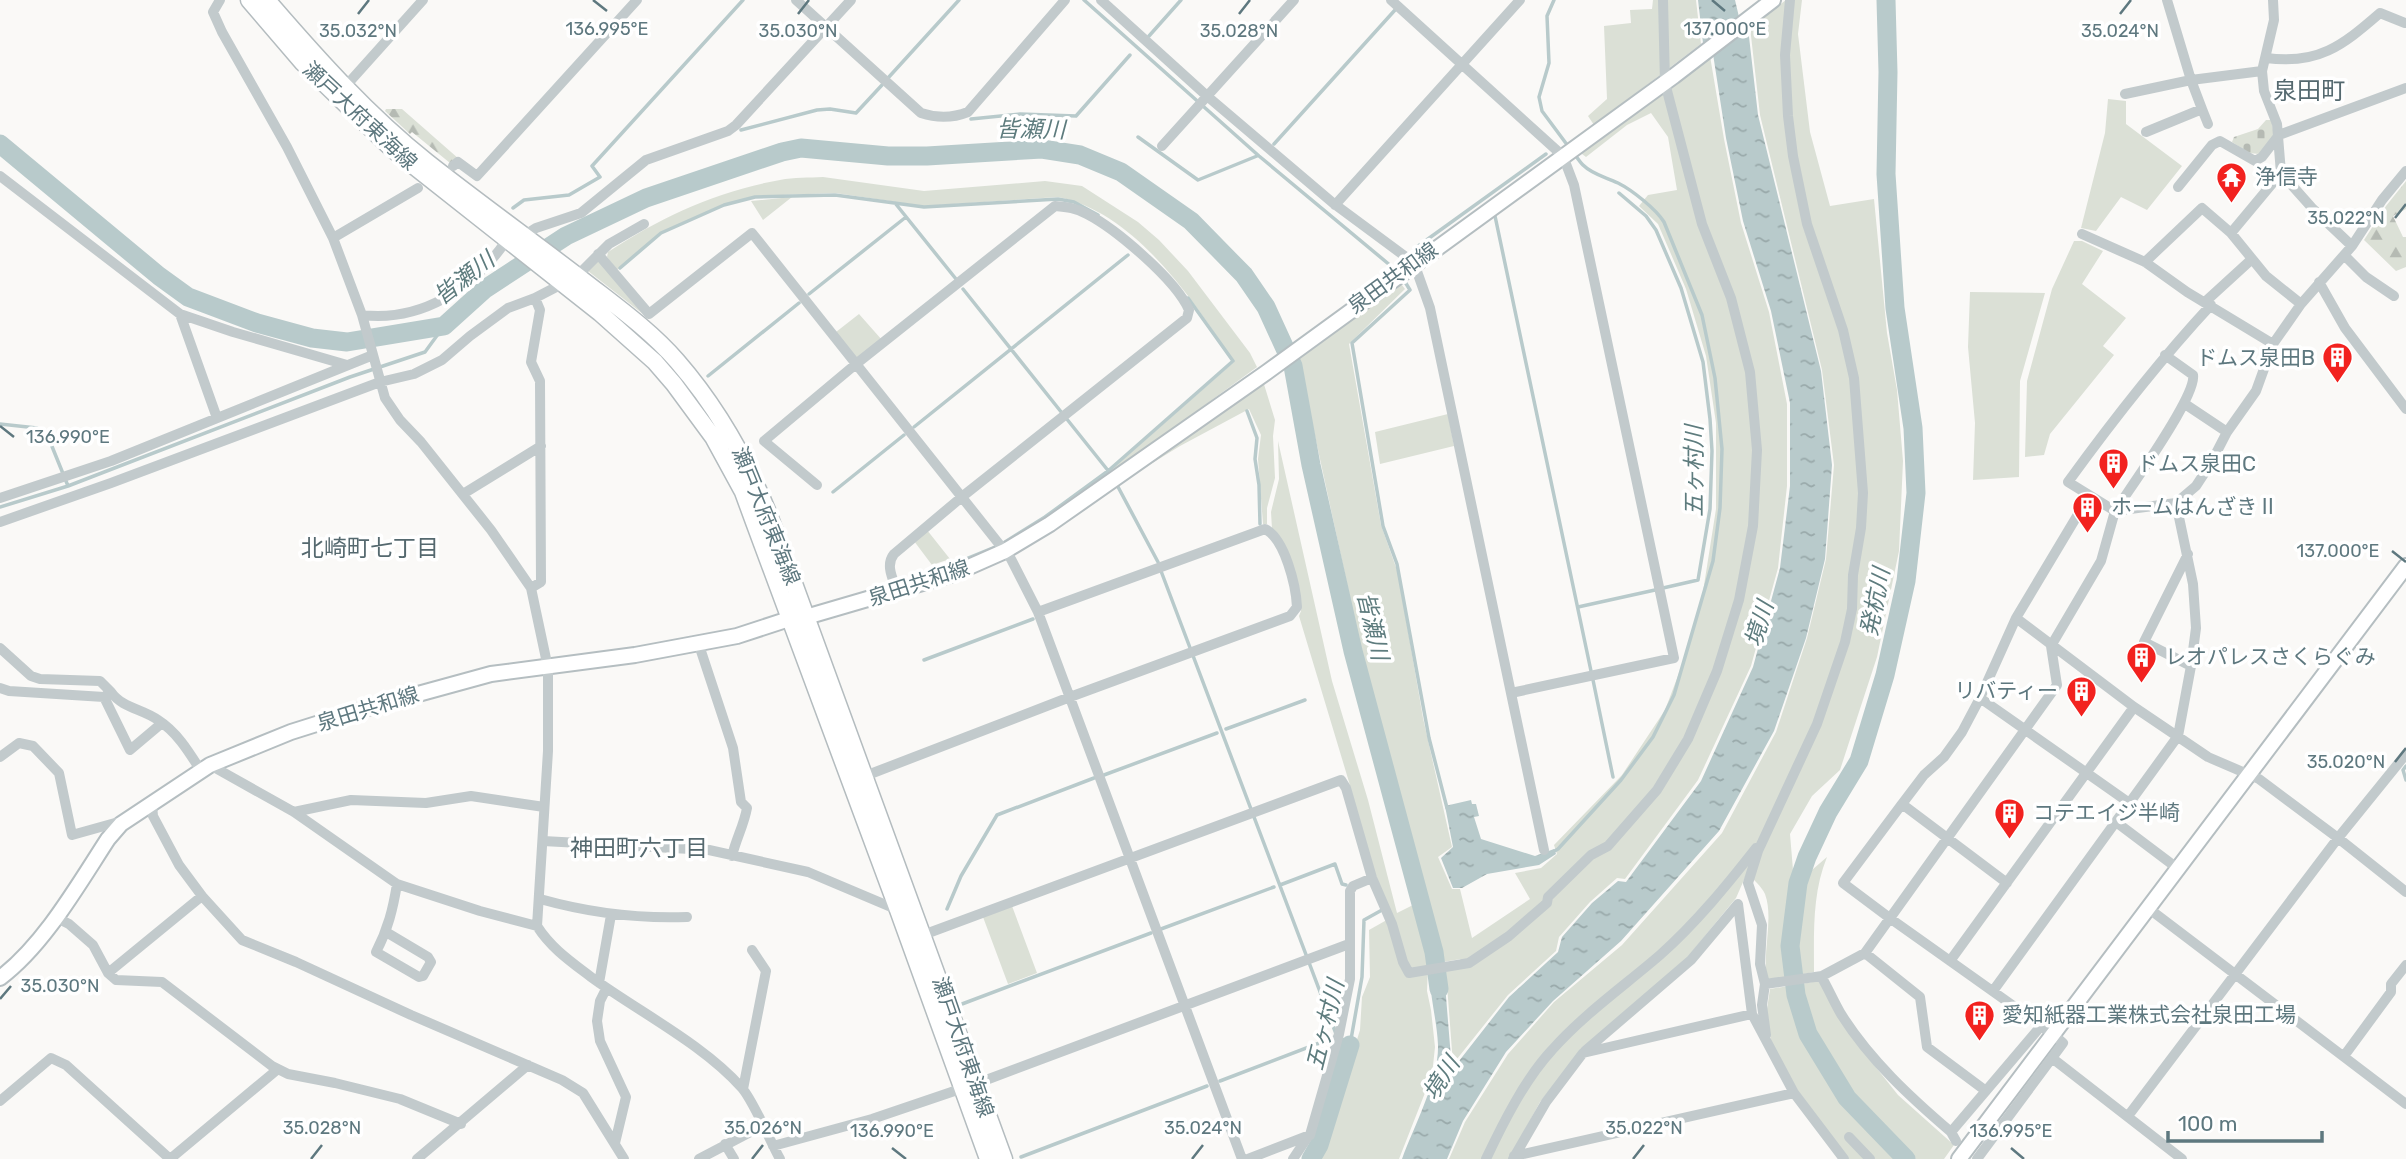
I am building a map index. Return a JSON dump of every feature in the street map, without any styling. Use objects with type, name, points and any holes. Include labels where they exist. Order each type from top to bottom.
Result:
[{"type":"main road","name":"瀬戸大府東海線","points":[[248,0],[303,63],[391,148],[567,278],[653,336],[676,360],[721,419],[754,478],[923,935],[970,1086],[988,1159]]},
{"type":"main road","name":"瀬戸大府東海線","points":[[267,0],[368,112],[518,240]]},
{"type":"main road","name":"泉田共和線","points":[[0,978],[31,948],[121,824],[205,768],[291,732],[390,701],[491,674],[635,656],[737,636],[953,574],[1005,551],[1050,524],[1267,372],[1669,80],[1773,0]]},
{"type":"main road","name":"瀬戸大府東海線","points":[[567,278],[655,362],[682,393],[713,437],[743,492],[898,909],[970,1086],[983,1106],[1004,1159]]},
{"type":"main road","points":[[1959,1159],[2047,1030],[2148,908],[2406,566]]},
{"type":"street","points":[[220,0],[213,12],[222,32],[314,197],[333,238],[363,320],[385,398],[400,420],[463,494],[531,588],[548,668],[548,751],[537,926],[548,943],[602,986],[704,1054],[743,1089],[780,1159]]},
{"type":"street","points":[[344,88],[423,0]]},
{"type":"street","points":[[453,166],[458,162],[477,176],[637,0]]},
{"type":"street","points":[[796,0],[921,113],[930,116],[959,116],[968,112],[1065,0]]},
{"type":"street","points":[[363,320],[405,315],[436,303],[475,277],[536,228],[581,213],[646,160],[728,131],[851,0]]},
{"type":"street","points":[[1101,0],[1205,98],[1411,265],[1430,308],[1544,850]]},
{"type":"street","points":[[1162,146],[1294,0]]},
{"type":"street","points":[[1391,0],[1564,155],[1574,185],[1674,658],[1511,693]]},
{"type":"street","points":[[1335,205],[1520,0]]},
{"type":"street","points":[[923,935],[1341,780],[1346,788],[1372,878],[1409,973],[1469,963],[1509,936],[1547,903],[1548,897],[1591,855],[1608,846],[1657,790],[1688,738],[1717,671],[1739,600],[1753,526],[1756,450],[1749,372],[1731,298],[1702,224],[1669,80],[1663,0]]},
{"type":"street","points":[[1514,1158],[1546,1102],[1583,1053],[1665,985],[1691,960],[1738,904],[1764,837],[1816,724],[1845,642],[1852,609],[1853,575],[1861,528],[1863,493],[1854,378],[1843,330],[1807,224],[1793,156],[1785,55],[1790,0]]},
{"type":"street","points":[[2167,0],[2191,80],[2208,124]]},
{"type":"street","points":[[2273,0],[2274,20],[2262,72],[2263,91],[2277,124],[2281,173],[2313,209],[2352,246]]},
{"type":"street","points":[[2376,0],[2380,13]]},
{"type":"street","points":[[2266,58],[2290,61],[2311,57],[2352,37],[2380,13]]},
{"type":"street","points":[[2380,13],[2406,23]]},
{"type":"street","points":[[2125,94],[2191,80],[2262,72]]},
{"type":"street","points":[[2178,187],[2212,145],[2220,141],[2255,161],[2262,157],[2279,135],[2406,88]]},
{"type":"street","points":[[2146,132],[2202,109]]},
{"type":"street","points":[[2252,259],[2208,303],[2062,482],[2115,511],[2176,503],[2196,486],[2227,432],[2256,391],[2273,344],[2301,304],[2352,246],[2382,200],[2406,171]]},
{"type":"street","points":[[2231,233],[2281,173]]},
{"type":"street","points":[[0,176],[180,314],[347,365]]},
{"type":"street","points":[[333,238],[418,188]]},
{"type":"street","points":[[817,485],[764,441],[856,364],[1055,206],[1070,207],[1101,222],[1157,269],[1186,302],[1189,310],[1187,318],[963,496],[889,560],[897,591]]},
{"type":"street","points":[[2145,262],[2202,208],[2231,233],[2266,276],[2301,304]]},
{"type":"street","points":[[0,522],[111,483],[380,379],[414,374],[442,360],[508,308],[535,298],[567,278],[609,244],[644,224]]},
{"type":"street","points":[[598,254],[649,314],[752,233],[1005,551],[1038,612],[1242,1159]]},
{"type":"street","points":[[2082,234],[2145,262],[2187,292],[2273,344]]},
{"type":"street","points":[[2344,255],[2366,277],[2394,296]]},
{"type":"street","points":[[2319,282],[2346,328],[2406,409]]},
{"type":"street","points":[[531,588],[541,582],[540,381],[531,362],[540,310],[535,298]]},
{"type":"street","points":[[180,314],[217,418]]},
{"type":"street","points":[[1765,984],[1820,976],[1865,953],[2057,685],[2051,646],[2101,561],[2115,511],[2185,404],[2194,380],[2193,375],[2165,355]]},
{"type":"street","points":[[0,498],[111,461],[373,356]]},
{"type":"street","points":[[2185,404],[2227,432]]},
{"type":"street","points":[[463,494],[541,446]]},
{"type":"street","points":[[1974,1159],[2063,1043],[1843,883],[1924,775],[1944,757],[1962,732],[2016,618],[2090,496]]},
{"type":"street","points":[[1993,992],[2178,736],[2196,628],[2188,552],[2176,503]]},
{"type":"street","points":[[865,776],[1192,652],[1294,612],[1297,607],[1289,568],[1270,531],[1259,529],[1038,612]]},
{"type":"street","points":[[2188,552],[2144,642],[2191,666]]},
{"type":"street","points":[[2016,618],[2134,707],[2208,757],[2259,779],[2406,892]]},
{"type":"street","points":[[698,642],[733,748],[741,802],[747,808],[744,825],[738,832],[732,856]]},
{"type":"street","points":[[0,648],[32,676],[47,680],[100,681],[130,750],[162,723]]},
{"type":"street","points":[[0,688],[9,691],[107,695],[172,730],[205,768],[294,812],[397,884],[537,926]]},
{"type":"street","points":[[1980,698],[2128,802]]},
{"type":"street","points":[[1950,961],[2134,707]]},
{"type":"street","points":[[0,757],[19,743],[33,746],[59,773],[72,835],[115,823],[121,824]]},
{"type":"street","points":[[2128,1115],[2338,838],[2405,756]]},
{"type":"street","points":[[294,812],[351,800],[426,803],[471,796],[544,807]]},
{"type":"street","points":[[1902,804],[2007,883]]},
{"type":"street","points":[[152,805],[153,816],[179,865],[202,896],[242,940],[562,1080],[583,1093],[624,1159]]},
{"type":"street","points":[[2116,822],[2177,868]]},
{"type":"street","points":[[1486,1159],[1507,1116],[1550,1051],[1584,1018],[1663,952],[1724,890],[1764,837]]},
{"type":"street","points":[[543,841],[696,849],[808,872],[898,909]]},
{"type":"street","points":[[1293,1159],[1310,1135],[1338,1037],[1350,979],[1350,891],[1353,886],[1372,878]]},
{"type":"street","points":[[1748,883],[1762,925],[1760,964],[1765,984],[1762,1005],[1767,1045]]},
{"type":"street","points":[[386,932],[428,957],[431,962],[422,976],[419,977],[376,952],[393,910],[397,884]]},
{"type":"street","points":[[108,973],[202,896]]},
{"type":"street","points":[[540,900],[611,915],[645,918],[687,916]]},
{"type":"street","points":[[1738,904],[1752,1014],[1794,1093],[1844,1159]]},
{"type":"street","points":[[2148,908],[2406,1104]]},
{"type":"street","points":[[611,915],[597,1021],[600,1041],[626,1097],[615,1143]]},
{"type":"street","points":[[55,917],[69,924],[93,945],[108,973],[116,980],[162,982],[278,1069],[288,1074],[400,1099],[461,1124]]},
{"type":"street","points":[[773,1146],[872,1119],[970,1086],[1349,944]]},
{"type":"street","points":[[743,1089],[766,971],[752,950]]},
{"type":"street","points":[[1865,953],[1920,997],[1927,1047],[1986,1091]]},
{"type":"street","points":[[2344,1056],[2391,992],[2391,984],[2406,965]]},
{"type":"street","points":[[1820,976],[1842,1014],[1872,1056],[1953,1136],[1986,1091],[2047,1030]]},
{"type":"street","points":[[1583,1053],[1752,1014]]},
{"type":"street","points":[[0,1101],[51,1058],[66,1065],[170,1159],[278,1069]]},
{"type":"street","points":[[2052,1058],[2182,1159]]},
{"type":"street","points":[[417,1159],[528,1065]]},
{"type":"street","points":[[1514,1158],[1794,1093]]},
{"type":"street","points":[[699,1159],[762,1126]]},
{"type":"street","points":[[1248,1159],[1310,1135]]},
{"type":"street","points":[[1859,1159],[1849,1138],[1870,1159]]},
{"type":"street","points":[[726,1144],[734,1159]]},
{"type":"green space","points":[[1653,0],[1696,0],[1701,44],[1594,125],[1588,116],[1607,99],[1604,26],[1631,23],[1630,10],[1652,9]]},
{"type":"green space","points":[[1786,0],[1802,0],[1798,34],[1810,132],[1830,206],[1874,199],[1903,461],[1899,551],[1877,657],[1840,770],[1812,796],[1790,834],[1793,870],[1785,938],[1785,977],[1767,979],[1767,904],[1764,891],[1747,873],[1736,898],[1686,959],[1583,1048],[1540,1102],[1509,1159],[1449,1159],[1465,1122],[1508,1054],[1554,1002],[1622,945],[1722,833],[1776,732],[1807,638],[1826,559],[1834,465],[1822,370],[1760,115],[1750,27]]},
{"type":"green space","points":[[1710,56],[1741,223],[1769,312],[1787,404],[1787,486],[1778,568],[1751,666],[1698,780],[1625,879],[1617,878],[1590,902],[1559,937],[1556,951],[1508,995],[1453,1064],[1446,972],[1461,959],[1443,962],[1369,685],[1297,353],[1398,280],[1405,289],[1349,344],[1381,525],[1398,573],[1423,718],[1452,847],[1438,857],[1452,889],[1460,889],[1472,938],[1530,899],[1515,873],[1541,868],[1557,854],[1554,845],[1622,775],[1665,710],[1687,652],[1702,598],[1716,509],[1716,423],[1706,356],[1686,289],[1658,224],[1639,206],[1648,195],[1677,190],[1668,137],[1651,113],[1627,125],[1586,157],[1578,151]]},
{"type":"green space","points":[[2108,99],[2126,101],[2126,124],[2182,166],[2147,210],[2121,197],[2096,231],[2081,228],[2105,133]]},
{"type":"green space","points":[[402,109],[459,159],[450,163],[412,132],[410,134],[385,111]]},
{"type":"green space","points":[[2266,120],[2271,120],[2274,135],[2259,154],[2249,153],[2232,142],[2234,137],[2258,129]]},
{"type":"green space","points":[[823,177],[924,191],[1045,181],[1082,186],[1138,222],[1159,240],[1188,271],[1250,353],[1257,367],[1113,472],[1112,469],[1234,362],[1181,287],[1137,240],[1113,221],[1086,206],[1058,197],[924,206],[835,193],[755,196],[724,204],[661,232],[617,270],[607,257],[608,252],[648,228],[712,198],[780,180]]},
{"type":"green space","points":[[2406,181],[2406,209],[2393,216],[2403,237],[2406,237],[2406,267],[2396,271],[2364,240]]},
{"type":"green space","points":[[792,197],[763,220],[751,201]]},
{"type":"green space","points":[[2074,241],[2082,241],[2103,251],[2082,284],[2126,318],[2103,346],[2114,355],[2050,434],[2044,455],[2025,457],[2027,381],[2052,289]]},
{"type":"green space","points":[[597,259],[643,314],[588,271]]},
{"type":"green space","points":[[1970,292],[2045,293],[2020,381],[2019,477],[1973,480],[1975,423],[1968,347]]},
{"type":"green space","points":[[859,314],[882,340],[860,358],[856,357],[836,332]]},
{"type":"green space","points":[[1263,381],[1275,420],[1275,478],[1267,508],[1267,524],[1263,524],[1258,459],[1261,435],[1249,409],[1180,446],[1120,483]]},
{"type":"green space","points":[[1448,414],[1454,446],[1380,464],[1375,432]]},
{"type":"green space","points":[[1278,441],[1332,681],[1368,800],[1397,913],[1415,904],[1428,965],[1427,991],[1435,1047],[1432,1075],[1399,1159],[1316,1159],[1323,1148],[1360,1030],[1362,997],[1370,977],[1369,930],[1392,917],[1375,878],[1299,616],[1299,597],[1272,529],[1271,512],[1279,479]]},
{"type":"green space","points":[[927,530],[950,559],[932,565],[914,541]]},
{"type":"green space","points":[[1827,857],[1816,899],[1814,972],[1798,975],[1799,923],[1805,876]]},
{"type":"green space","points":[[1012,906],[1037,973],[1008,984],[983,917]]},
{"type":"green space","points":[[1819,981],[1859,1046],[1898,1095],[1954,1145],[1944,1159],[1849,1159],[1798,1091],[1771,1043],[1767,1009],[1770,989]]},
{"type":"water","points":[[1698,0],[1735,0],[1739,17],[1703,43]]},
{"type":"water","name":"境川","points":[[1748,28],[1758,115],[1821,371],[1832,465],[1825,559],[1806,638],[1774,731],[1719,831],[1621,941],[1553,1001],[1506,1052],[1463,1121],[1447,1159],[1402,1159],[1425,1103],[1437,1059],[1438,1045],[1430,975],[1444,972],[1452,1070],[1509,997],[1558,952],[1562,937],[1592,903],[1618,881],[1626,882],[1701,781],[1753,667],[1780,568],[1790,486],[1790,403],[1771,311],[1743,221],[1713,54]]},
{"type":"water","points":[[1471,800],[1472,804],[1476,804],[1479,816],[1474,817],[1481,839],[1535,856],[1554,849],[1556,854],[1539,865],[1487,874],[1462,888],[1453,888],[1441,858],[1453,847],[1445,806]]},
{"type":"waterway","points":[[513,208],[524,200],[569,195],[600,177],[592,166],[743,0]]},
{"type":"waterway","points":[[888,78],[959,0]]},
{"type":"waterway","points":[[1084,0],[1259,156],[1397,271]]},
{"type":"waterway","points":[[1149,36],[1181,0]]},
{"type":"waterway","name":"五ヶ村川","points":[[1554,0],[1547,16],[1549,63],[1539,97],[1542,111],[1568,146]]},
{"type":"waterway","name":"発杭川","points":[[1886,0],[1886,174],[1895,308],[1913,428],[1916,493],[1906,581],[1885,675],[1859,761],[1828,812],[1807,857],[1798,883],[1790,946],[1796,995],[1808,1034],[1847,1098],[1906,1159]]},
{"type":"waterway","points":[[1274,144],[1395,10]]},
{"type":"waterway","points":[[971,119],[1020,114],[1076,116],[1130,55]]},
{"type":"waterway","points":[[741,130],[817,110],[856,113],[882,85]]},
{"type":"waterway","points":[[1138,137],[1198,180],[1257,156]]},
{"type":"waterway","name":"皆瀬川","points":[[0,144],[188,297],[257,323],[312,338],[347,342],[444,326],[485,289],[566,236],[646,198],[782,152],[801,148],[888,156],[927,156],[1042,149],[1080,155],[1121,172],[1191,221],[1244,275],[1266,307],[1293,366],[1311,465],[1353,651],[1434,952],[1439,989]]},
{"type":"waterway","name":"五ヶ村川","points":[[1551,853],[1558,849],[1621,780],[1653,737],[1674,695],[1713,561],[1720,508],[1722,449],[1715,378],[1702,315],[1664,222],[1637,195],[1591,171],[1573,152]]},
{"type":"waterway","points":[[1414,249],[1546,154]]},
{"type":"waterway","points":[[1619,193],[1646,216],[1656,230],[1681,288],[1703,362],[1710,419],[1710,509],[1698,580],[1663,588]]},
{"type":"waterway","points":[[620,268],[661,233],[724,205],[755,197],[835,195],[924,207],[1058,199],[1074,202],[1098,215]]},
{"type":"waterway","points":[[895,203],[956,279]]},
{"type":"waterway","points":[[1495,216],[1591,671]]},
{"type":"waterway","points":[[809,294],[906,217]]},
{"type":"waterway","points":[[914,427],[1128,255]]},
{"type":"waterway","points":[[1402,277],[1410,290],[1352,343],[1383,526],[1397,564],[1429,738],[1447,808]]},
{"type":"waterway","points":[[963,289],[1062,413]]},
{"type":"waterway","points":[[1005,542],[1045,517],[1108,471],[1233,361],[1188,298]]},
{"type":"waterway","points":[[708,376],[799,303]]},
{"type":"waterway","points":[[0,507],[68,486],[350,377],[425,352],[444,326]]},
{"type":"waterway","points":[[1247,411],[1257,438],[1255,459],[1260,524]]},
{"type":"waterway","points":[[1066,418],[1110,473]]},
{"type":"waterway","points":[[0,424],[37,428],[49,439],[68,486]]},
{"type":"waterway","points":[[833,492],[904,435]]},
{"type":"waterway","points":[[1117,485],[1158,562]]},
{"type":"waterway","points":[[934,572],[995,547]]},
{"type":"waterway","points":[[1161,571],[1336,1034]]},
{"type":"waterway","points":[[898,582],[913,579]]},
{"type":"waterway","points":[[1578,607],[1655,590]]},
{"type":"waterway","points":[[924,660],[1033,619]]},
{"type":"waterway","points":[[1593,680],[1613,777]]},
{"type":"waterway","points":[[1226,729],[1305,700]]},
{"type":"waterway","points":[[1104,775],[1217,733]]},
{"type":"waterway","points":[[2406,766],[2403,770],[2406,780]]},
{"type":"waterway","points":[[947,909],[961,876],[997,815],[1094,778]]},
{"type":"waterway","points":[[1280,885],[1335,864],[1342,884],[1346,885]]},
{"type":"waterway","points":[[1161,929],[1274,887]]},
{"type":"waterway","name":"五ヶ村川","points":[[1342,1039],[1350,1045],[1362,977],[1364,920],[1382,910]]},
{"type":"waterway","points":[[962,1004],[1151,933]]},
{"type":"waterway","points":[[1220,1081],[1335,1037]]},
{"type":"waterway","name":"五ヶ村川","points":[[1311,1159],[1319,1145],[1350,1045]]},
{"type":"waterway","points":[[1021,1157],[1207,1086]]},
{"type":"place","name":"浄信寺","points":[[2232,204]]},
{"type":"place","name":"ドムス泉田B","points":[[2338,385]]},
{"type":"place","name":"ドムス泉田C","points":[[2114,491]]},
{"type":"place","name":"ホームはんざきⅡ","points":[[2088,534]]},
{"type":"place","name":"レオパレスさくらぐみ","points":[[2142,684]]},
{"type":"place","name":"リバティー","points":[[2081,718]]},
{"type":"place","name":"コテエイジ半崎","points":[[2010,840]]},
{"type":"place","name":"愛知紙器工業株式会社泉田工場","points":[[1979,1042]]},
{"type":"district","name":"泉田町","points":[[2309,91]]},
{"type":"district","name":"北崎町七丁目","points":[[370,548]]},
{"type":"district","name":"神田町六丁目","points":[[639,848]]}]
